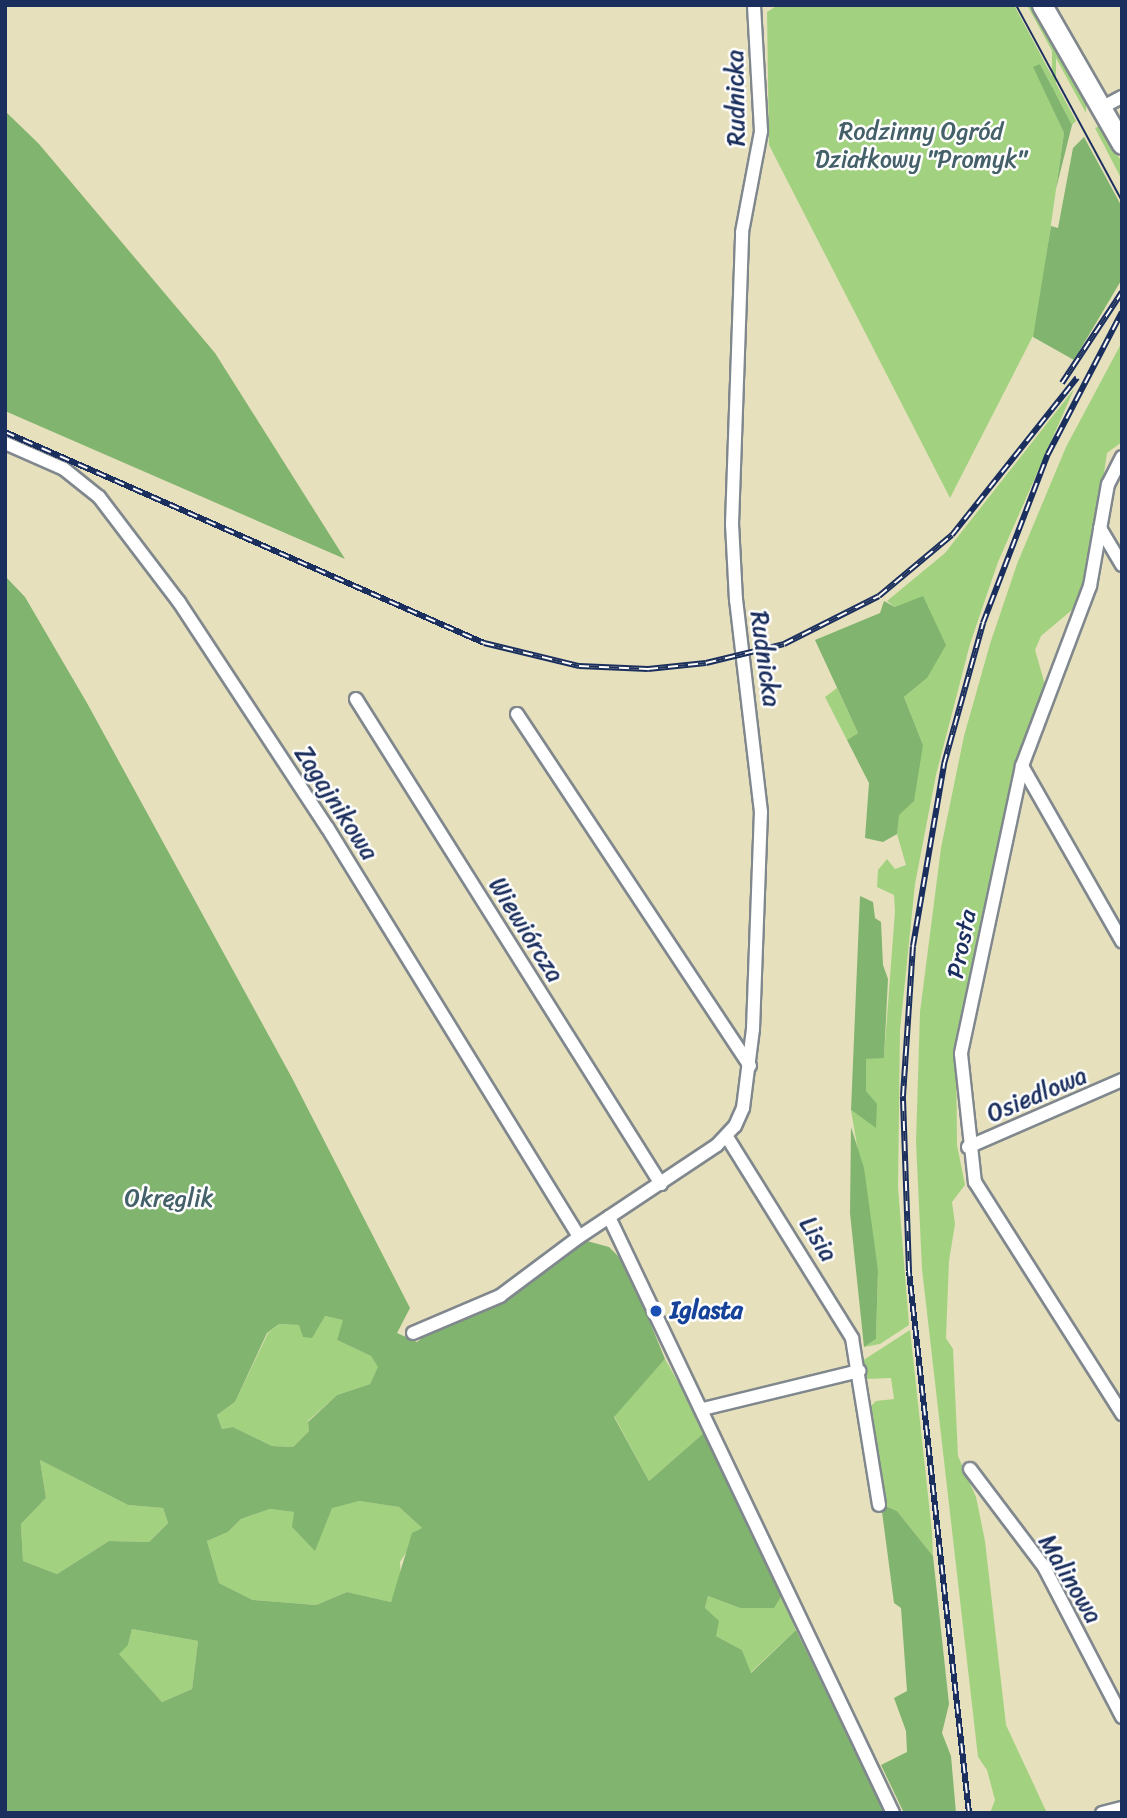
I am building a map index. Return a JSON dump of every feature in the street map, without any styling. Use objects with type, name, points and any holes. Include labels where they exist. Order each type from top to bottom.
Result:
[{"type":"main road","points":[[1042,5],[1122,144]]},
{"type":"street","name":"Rudnicka","points":[[413,1333],[500,1296],[579,1237],[727,1137],[743,1108],[751,1066],[761,812],[737,610],[732,524],[741,232],[761,131],[754,5]]},
{"type":"street","points":[[1101,108],[1122,97]]},
{"type":"street","name":"Zagajnikowa","points":[[5,443],[64,469],[99,497],[180,602],[327,827],[579,1237]]},
{"type":"street","name":"Prosta","points":[[1122,457],[1108,484],[1090,586],[1022,766],[961,1043],[968,1147],[975,1182],[1122,1414]]},
{"type":"street","points":[[1100,528],[1122,565]]},
{"type":"street","name":"Wiewiórcza","points":[[356,699],[661,1184]]},
{"type":"street","points":[[517,714],[751,1066]]},
{"type":"street","points":[[1022,766],[1122,941]]},
{"type":"street","name":"Osiedlowa","points":[[968,1147],[1122,1080]]},
{"type":"street","name":"Lisia","points":[[727,1137],[852,1338],[879,1505]]},
{"type":"street","points":[[609,1217],[893,1813]]},
{"type":"street","points":[[702,1409],[859,1371]]},
{"type":"street","name":"Malinowa","points":[[970,1469],[1044,1567],[1122,1717]]},
{"type":"street","points":[[1102,1813],[1122,1808]]},
{"type":"green space","name":"Rodzinny Ogród Działkowy \"Promyk\"","points":[[778,5],[1014,5],[1076,121],[1072,125],[1040,64],[1034,68],[1064,133],[1036,330],[950,498],[769,145],[767,12]]},
{"type":"green space","points":[[1027,5],[1032,5],[1086,100],[1086,113]]},
{"type":"green space","points":[[1052,5],[1056,5],[1056,103],[1052,103]]},
{"type":"green space","points":[[1040,64],[1072,125],[1056,189],[1064,133],[1033,67]]},
{"type":"green space","points":[[5,111],[39,144],[215,353],[345,559],[5,411]]},
{"type":"green space","points":[[1099,126],[1122,162],[1122,180],[1095,128]]},
{"type":"green space","points":[[1084,137],[1122,207],[1122,279],[1074,360],[1033,337],[1051,226],[1058,228],[1073,148]]},
{"type":"green space","points":[[1122,342],[1122,442],[1107,453],[1092,554],[1079,604],[1041,636],[1035,650],[1046,688],[1018,756],[956,1050],[957,1145],[965,1185],[952,1202],[955,1224],[949,1261],[946,1338],[953,1349],[958,1456],[976,1497],[985,1541],[1006,1725],[1047,1813],[990,1813],[995,1800],[987,1770],[978,1757],[922,1269],[916,1142],[920,1012],[941,848],[964,736],[990,644],[1017,564],[1066,447]]},
{"type":"green space","points":[[1074,389],[998,562],[970,644],[936,775],[915,884],[900,1030],[898,1187],[909,1325],[880,1344],[864,1347],[876,1339],[878,1270],[851,1110],[875,1127],[866,1091],[866,1059],[884,1057],[895,911],[894,895],[877,887],[878,870],[887,859],[895,869],[906,865],[897,834],[898,815],[923,745],[904,697],[927,678],[895,607],[887,601],[945,553]]},
{"type":"green space","name":"Okręglik","points":[[5,576],[25,597],[87,703],[292,1078],[410,1308],[397,1333],[417,1342],[436,1327],[499,1303],[587,1241],[609,1247],[626,1264],[665,1359],[614,1417],[649,1481],[706,1431],[782,1595],[774,1608],[740,1608],[708,1596],[705,1608],[719,1621],[716,1636],[742,1650],[751,1673],[796,1630],[885,1813],[5,1813]],"holes":[[[325,1316],[343,1320],[337,1340],[371,1356],[378,1367],[370,1384],[337,1395],[308,1422],[309,1431],[293,1447],[272,1446],[233,1427],[222,1429],[217,1415],[235,1402],[267,1333],[279,1324],[299,1325],[303,1337],[312,1338]],[[40,1460],[128,1505],[163,1508],[168,1523],[149,1542],[109,1541],[57,1574],[23,1561],[21,1524],[46,1498]],[[359,1501],[399,1507],[422,1528],[412,1533],[391,1602],[347,1592],[316,1605],[253,1600],[219,1583],[207,1541],[228,1532],[241,1519],[270,1509],[294,1512],[292,1527],[315,1551],[332,1508]],[[132,1629],[198,1641],[192,1689],[162,1702],[119,1654],[128,1645]]]},
{"type":"green space","points":[[923,596],[946,645],[927,678],[904,697],[923,745],[914,801],[899,815],[897,834],[883,842],[865,838],[869,783],[847,740],[858,733],[815,640],[880,613],[884,601],[895,607]]},
{"type":"green space","points":[[837,688],[858,733],[847,740],[825,697]]},
{"type":"green space","points":[[860,896],[873,902],[875,918],[881,922],[883,965],[888,979],[884,1058],[866,1059],[866,1091],[877,1104],[876,1128],[851,1110]]},
{"type":"green space","points":[[851,1127],[864,1168],[878,1270],[876,1339],[864,1347],[850,1213]]},
{"type":"green space","points":[[325,1316],[344,1320],[337,1340],[371,1356],[379,1367],[370,1384],[337,1395],[308,1421],[309,1431],[293,1447],[272,1446],[233,1427],[222,1429],[217,1415],[235,1402],[268,1333],[279,1324],[299,1325]]},
{"type":"green space","points":[[910,1330],[933,1556],[897,1511],[881,1504],[873,1415],[869,1408],[876,1401],[894,1399],[891,1378],[866,1379],[862,1361]]},
{"type":"green space","points":[[665,1359],[706,1431],[649,1481],[614,1416]]},
{"type":"green space","points":[[40,1460],[128,1505],[163,1508],[168,1523],[149,1542],[109,1541],[57,1574],[23,1561],[21,1524],[46,1498]]},
{"type":"green space","points":[[359,1501],[399,1507],[422,1528],[400,1562],[401,1579],[391,1602],[347,1592],[316,1605],[253,1600],[219,1583],[207,1541],[228,1532],[241,1519],[270,1509],[295,1512]]},
{"type":"green space","points":[[881,1504],[897,1511],[933,1556],[949,1704],[942,1733],[951,1756],[956,1813],[904,1813],[881,1765],[907,1752],[906,1731],[894,1698],[907,1691],[901,1608],[894,1603]]},
{"type":"green space","points":[[782,1595],[796,1630],[750,1673],[742,1650],[716,1636],[705,1608],[708,1596],[740,1608],[773,1608]]},
{"type":"green space","points":[[132,1629],[198,1641],[192,1689],[162,1702],[118,1653],[128,1645]]},
{"type":"tram line","points":[[1016,5],[1122,201]]},
{"type":"railway","points":[[1062,383],[1122,292]]},
{"type":"railway","points":[[969,1813],[909,1271],[903,1096],[913,946],[944,764],[983,623],[1048,454],[1122,312]]},
{"type":"railway","points":[[5,432],[484,643],[579,666],[648,669],[706,663],[784,644],[879,596],[952,535],[1077,378]]},
{"type":"place","name":"Iglasta","points":[[656,1311]]}]
